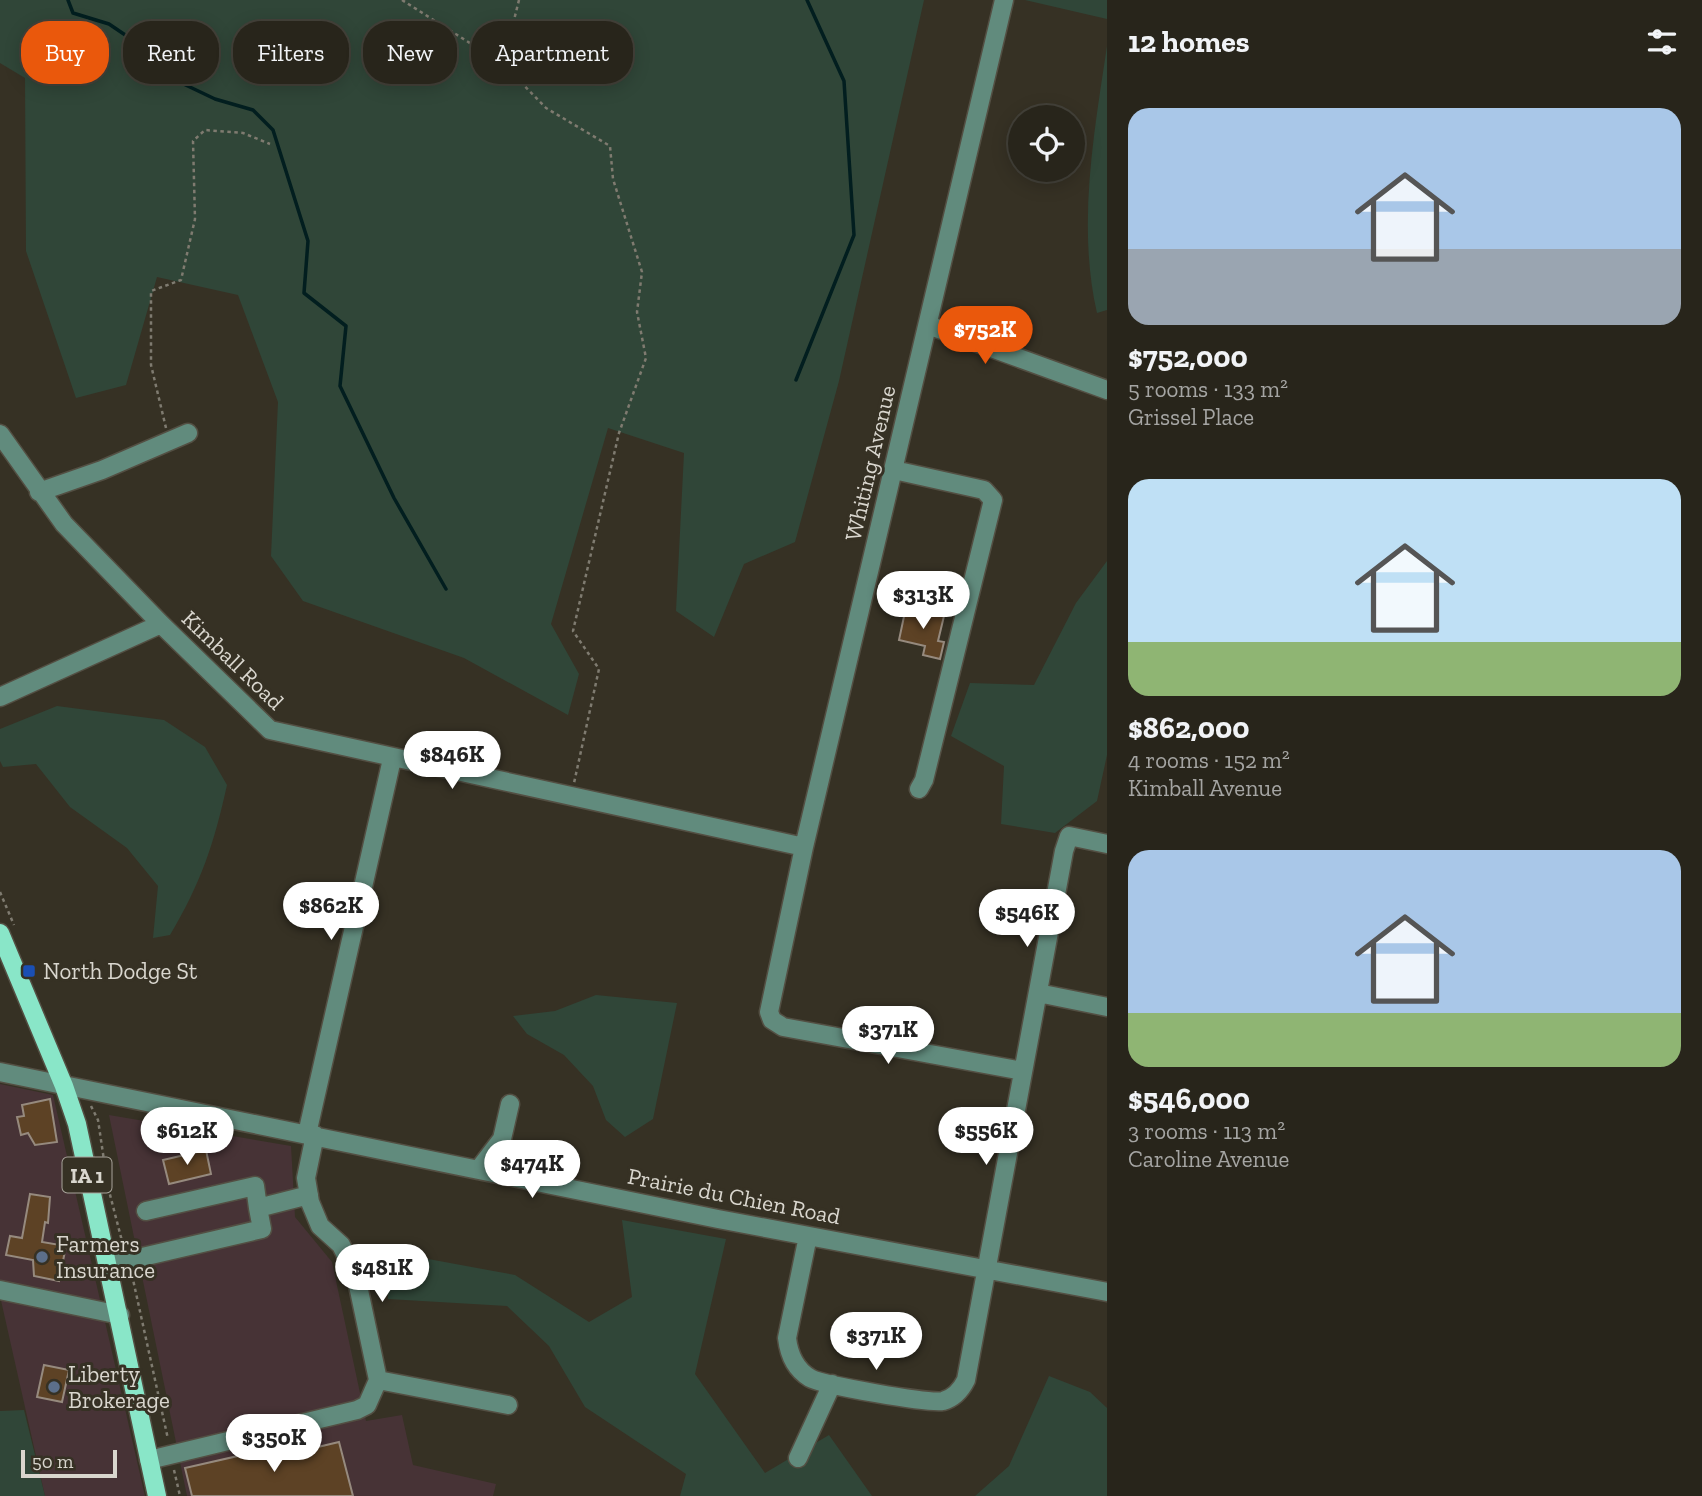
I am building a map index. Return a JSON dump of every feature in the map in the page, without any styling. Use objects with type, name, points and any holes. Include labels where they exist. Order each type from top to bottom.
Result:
[{"type":"main road","name":"IA 1","points":[[0,933],[64,1086],[77,1124],[157,1496]]},
{"type":"street","name":"Whiting Avenue","points":[[1004,0],[804,847],[769,1012],[772,1020],[783,1027],[1023,1071]]},
{"type":"street","points":[[928,325],[1107,390]]},
{"type":"street","points":[[39,492],[188,433]]},
{"type":"street","name":"Kimball Road","points":[[0,434],[39,492],[80,541],[270,730],[391,759],[804,847]]},
{"type":"street","points":[[894,470],[984,490],[993,500],[924,780],[919,789]]},
{"type":"street","points":[[0,697],[161,624]]},
{"type":"street","points":[[149,1460],[357,1410],[367,1405],[378,1380],[356,1276],[341,1245],[320,1226],[306,1178],[311,1134],[391,759]]},
{"type":"street","points":[[808,1236],[787,1338],[789,1350],[800,1371],[811,1378],[832,1384],[935,1402],[955,1396],[966,1380],[1069,836],[1107,844]]},
{"type":"street","points":[[1038,993],[1107,1007]]},
{"type":"street","name":"Prairie du Chien Road","points":[[0,1072],[808,1236],[1107,1292]]},
{"type":"street","points":[[479,1169],[502,1139],[510,1104]]},
{"type":"street","points":[[108,1265],[262,1229],[255,1186],[146,1211]]},
{"type":"street","points":[[258,1208],[309,1195]]},
{"type":"street","points":[[1,1286],[120,1315]]},
{"type":"street","points":[[378,1380],[508,1405]]},
{"type":"street","points":[[798,1458],[832,1384]]},
{"type":"path","points":[[402,0],[471,44]]},
{"type":"path","points":[[514,21],[519,0]]},
{"type":"path","points":[[523,84],[546,108],[610,146],[613,179],[642,272],[637,312],[646,358],[618,433],[573,631],[599,669],[571,796]]},
{"type":"path","points":[[170,442],[151,365],[151,291],[181,280],[195,219],[193,141],[205,130],[243,133],[270,144]]},
{"type":"shaded area","points":[[0,1084],[53,1095],[145,1496],[45,1496],[0,1296]]},
{"type":"shaded area","points":[[109,1115],[291,1146],[295,1217],[332,1262],[366,1421],[402,1415],[413,1465],[496,1484],[493,1496],[187,1496]]},
{"type":"green space","points":[[0,0],[924,0],[839,381],[795,542],[744,564],[714,637],[676,611],[684,453],[608,428],[551,624],[579,674],[568,715],[464,658],[303,601],[271,556],[278,402],[238,295],[157,277],[126,385],[76,398],[26,251],[25,84],[109,84],[109,21],[21,21],[21,76],[0,63]]},
{"type":"green space","points":[[1025,0],[1107,0],[1107,19]]},
{"type":"green space","points":[[1107,46],[1107,310],[1097,313],[1088,247],[1088,213],[1093,146]]},
{"type":"green space","points":[[1107,561],[1107,755],[1097,801],[1055,833],[1001,824],[1004,766],[951,736],[970,683],[1034,685],[1076,603]]},
{"type":"green space","points":[[57,706],[164,720],[205,747],[227,785],[205,863],[170,935],[153,938],[158,886],[127,848],[70,807],[36,764],[3,767],[0,761],[0,729]]},
{"type":"green space","points":[[596,995],[677,1003],[653,1119],[625,1137],[606,1120],[593,1086],[564,1055],[527,1034],[513,1016],[555,1011]]},
{"type":"green space","points":[[622,1220],[726,1239],[695,1374],[765,1473],[829,1435],[872,1496],[680,1496],[686,1474],[585,1407],[549,1346],[507,1306],[388,1299],[385,1251],[515,1275],[589,1322],[632,1297]]},
{"type":"green space","points":[[1049,1376],[1090,1392],[1107,1408],[1107,1496],[975,1496],[1009,1466]]},
{"type":"green space","points":[[24,1410],[45,1496],[0,1496],[0,1411]]},
{"type":"building","points":[[906,607],[944,616],[938,641],[944,642],[940,659],[923,655],[925,646],[899,640]]},
{"type":"building","points":[[50,1099],[57,1142],[35,1145],[28,1133],[21,1135],[17,1117],[24,1116],[22,1105]]},
{"type":"building","points":[[206,1150],[211,1174],[169,1184],[163,1160]]},
{"type":"building","name":"Farmers Insurance","points":[[30,1194],[50,1197],[48,1223],[45,1222],[42,1242],[66,1246],[59,1281],[34,1276],[33,1260],[6,1255],[10,1236],[22,1238]]},
{"type":"building","name":"Liberty Brokerage","points":[[44,1365],[69,1370],[62,1402],[37,1397]]},
{"type":"building","points":[[339,1442],[353,1496],[192,1496],[185,1468],[282,1446],[284,1455]]},
{"type":"waterway","points":[[68,0],[73,13],[109,24],[140,45],[171,78],[215,99],[253,110],[273,130],[308,241],[304,293],[346,326],[340,386],[394,498],[446,589]]},
{"type":"waterway","points":[[796,380],[854,235],[844,81],[807,0]]},
{"type":"place","name":"North Dodge St","points":[[29,971]]},
{"type":"place","name":"Farmers Insurance","points":[[42,1257]]},
{"type":"place","name":"Liberty Brokerage","points":[[54,1387]]}]
